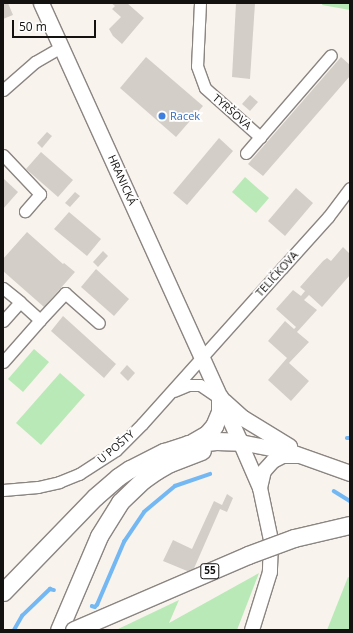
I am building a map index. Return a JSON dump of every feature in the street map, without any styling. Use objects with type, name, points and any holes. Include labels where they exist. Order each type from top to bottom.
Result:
[{"type":"main road","name":"HRANICKÁ","points":[[41,3],[240,442]]},
{"type":"main road","points":[[3,592],[95,497],[118,477],[154,456],[202,438],[214,426],[220,412],[220,398]]},
{"type":"main road","points":[[220,398],[256,426],[306,456]]},
{"type":"main road","points":[[188,444],[216,441],[240,442],[270,447],[306,456],[350,473]]},
{"type":"main road","points":[[59,630],[105,524],[131,490],[143,480],[170,463],[206,450],[240,442]]},
{"type":"main road","name":"55","points":[[74,630],[248,555],[294,538],[350,525]]},
{"type":"street","name":"TYRŠOVA","points":[[200,3],[197,66],[205,88],[260,137],[331,55]]},
{"type":"street","points":[[3,90],[35,62],[61,47]]},
{"type":"street","points":[[246,153],[260,137]]},
{"type":"street","points":[[3,155],[40,194],[25,211]]},
{"type":"street","name":"TELIČKOVA","points":[[202,358],[321,225],[350,188]]},
{"type":"street","points":[[3,288],[40,320]]},
{"type":"street","points":[[3,362],[65,293],[99,323]]},
{"type":"street","points":[[3,321],[20,302]]},
{"type":"street","name":"U POŠTY","points":[[3,490],[38,487],[59,482],[79,474],[122,445],[202,358]]},
{"type":"street","points":[[164,398],[180,387],[194,384],[205,387],[220,398]]},
{"type":"street","points":[[240,442],[260,488],[271,540],[271,560],[264,594],[252,630]]},
{"type":"street","points":[[260,488],[264,471],[273,461],[283,456],[306,456]]},
{"type":"green space","points":[[323,3],[350,3],[350,10],[322,5]]},
{"type":"green space","points":[[245,177],[269,198],[256,213],[232,192]]},
{"type":"green space","points":[[34,349],[49,362],[23,392],[8,379]]},
{"type":"green space","points":[[60,373],[85,395],[41,445],[16,423]]},
{"type":"green space","points":[[259,573],[237,630],[116,630],[179,600],[169,623]]},
{"type":"green space","points":[[348,577],[350,578],[350,630],[327,630]]},
{"type":"building","points":[[3,3],[8,3],[13,15],[3,19]]},
{"type":"building","points":[[111,3],[127,3],[144,18],[122,44],[113,36],[109,29],[121,17],[112,9],[115,6]]},
{"type":"building","points":[[236,3],[255,3],[250,79],[232,77]]},
{"type":"building","points":[[146,57],[203,106],[176,137],[120,88]]},
{"type":"building","points":[[341,57],[350,65],[350,76],[263,176],[248,164]]},
{"type":"building","points":[[250,95],[258,102],[250,111],[242,104]]},
{"type":"building","points":[[47,132],[52,136],[42,148],[37,143]]},
{"type":"building","points":[[219,138],[233,151],[187,205],[173,193]]},
{"type":"building","points":[[41,152],[73,180],[58,197],[26,169]]},
{"type":"building","points":[[4,179],[18,192],[3,209],[3,181]]},
{"type":"building","points":[[296,188],[313,203],[285,236],[268,221]]},
{"type":"building","points":[[75,192],[80,196],[70,207],[65,203]]},
{"type":"building","points":[[69,212],[101,239],[87,256],[54,229]]},
{"type":"building","points":[[27,232],[63,264],[64,263],[75,272],[44,307],[3,271],[3,259]]},
{"type":"building","points":[[343,247],[350,254],[350,275],[322,307],[309,295],[304,300],[317,310],[297,332],[309,342],[289,363],[309,381],[291,401],[268,380],[287,358],[268,341],[285,321],[294,329],[296,327],[276,309],[293,290],[301,296],[305,291],[300,287],[323,261],[327,258],[331,261]]},
{"type":"building","points":[[103,251],[108,256],[98,267],[93,262]]},
{"type":"building","points":[[96,269],[129,299],[114,316],[81,287]]},
{"type":"building","points":[[63,316],[116,364],[104,378],[51,331]]},
{"type":"building","points":[[127,365],[135,373],[128,381],[120,373]]},
{"type":"building","points":[[227,494],[233,498],[227,512],[220,509],[192,573],[163,561],[173,540],[192,549],[214,501],[222,505]]},
{"type":"waterway","points":[[92,606],[95,607],[97,605],[124,542],[144,512],[175,486],[210,474]]},
{"type":"waterway","points":[[334,491],[350,501]]},
{"type":"waterway","points":[[14,630],[22,616],[50,589],[54,590]]},
{"type":"place","name":"Racek","points":[[162,116]]}]
